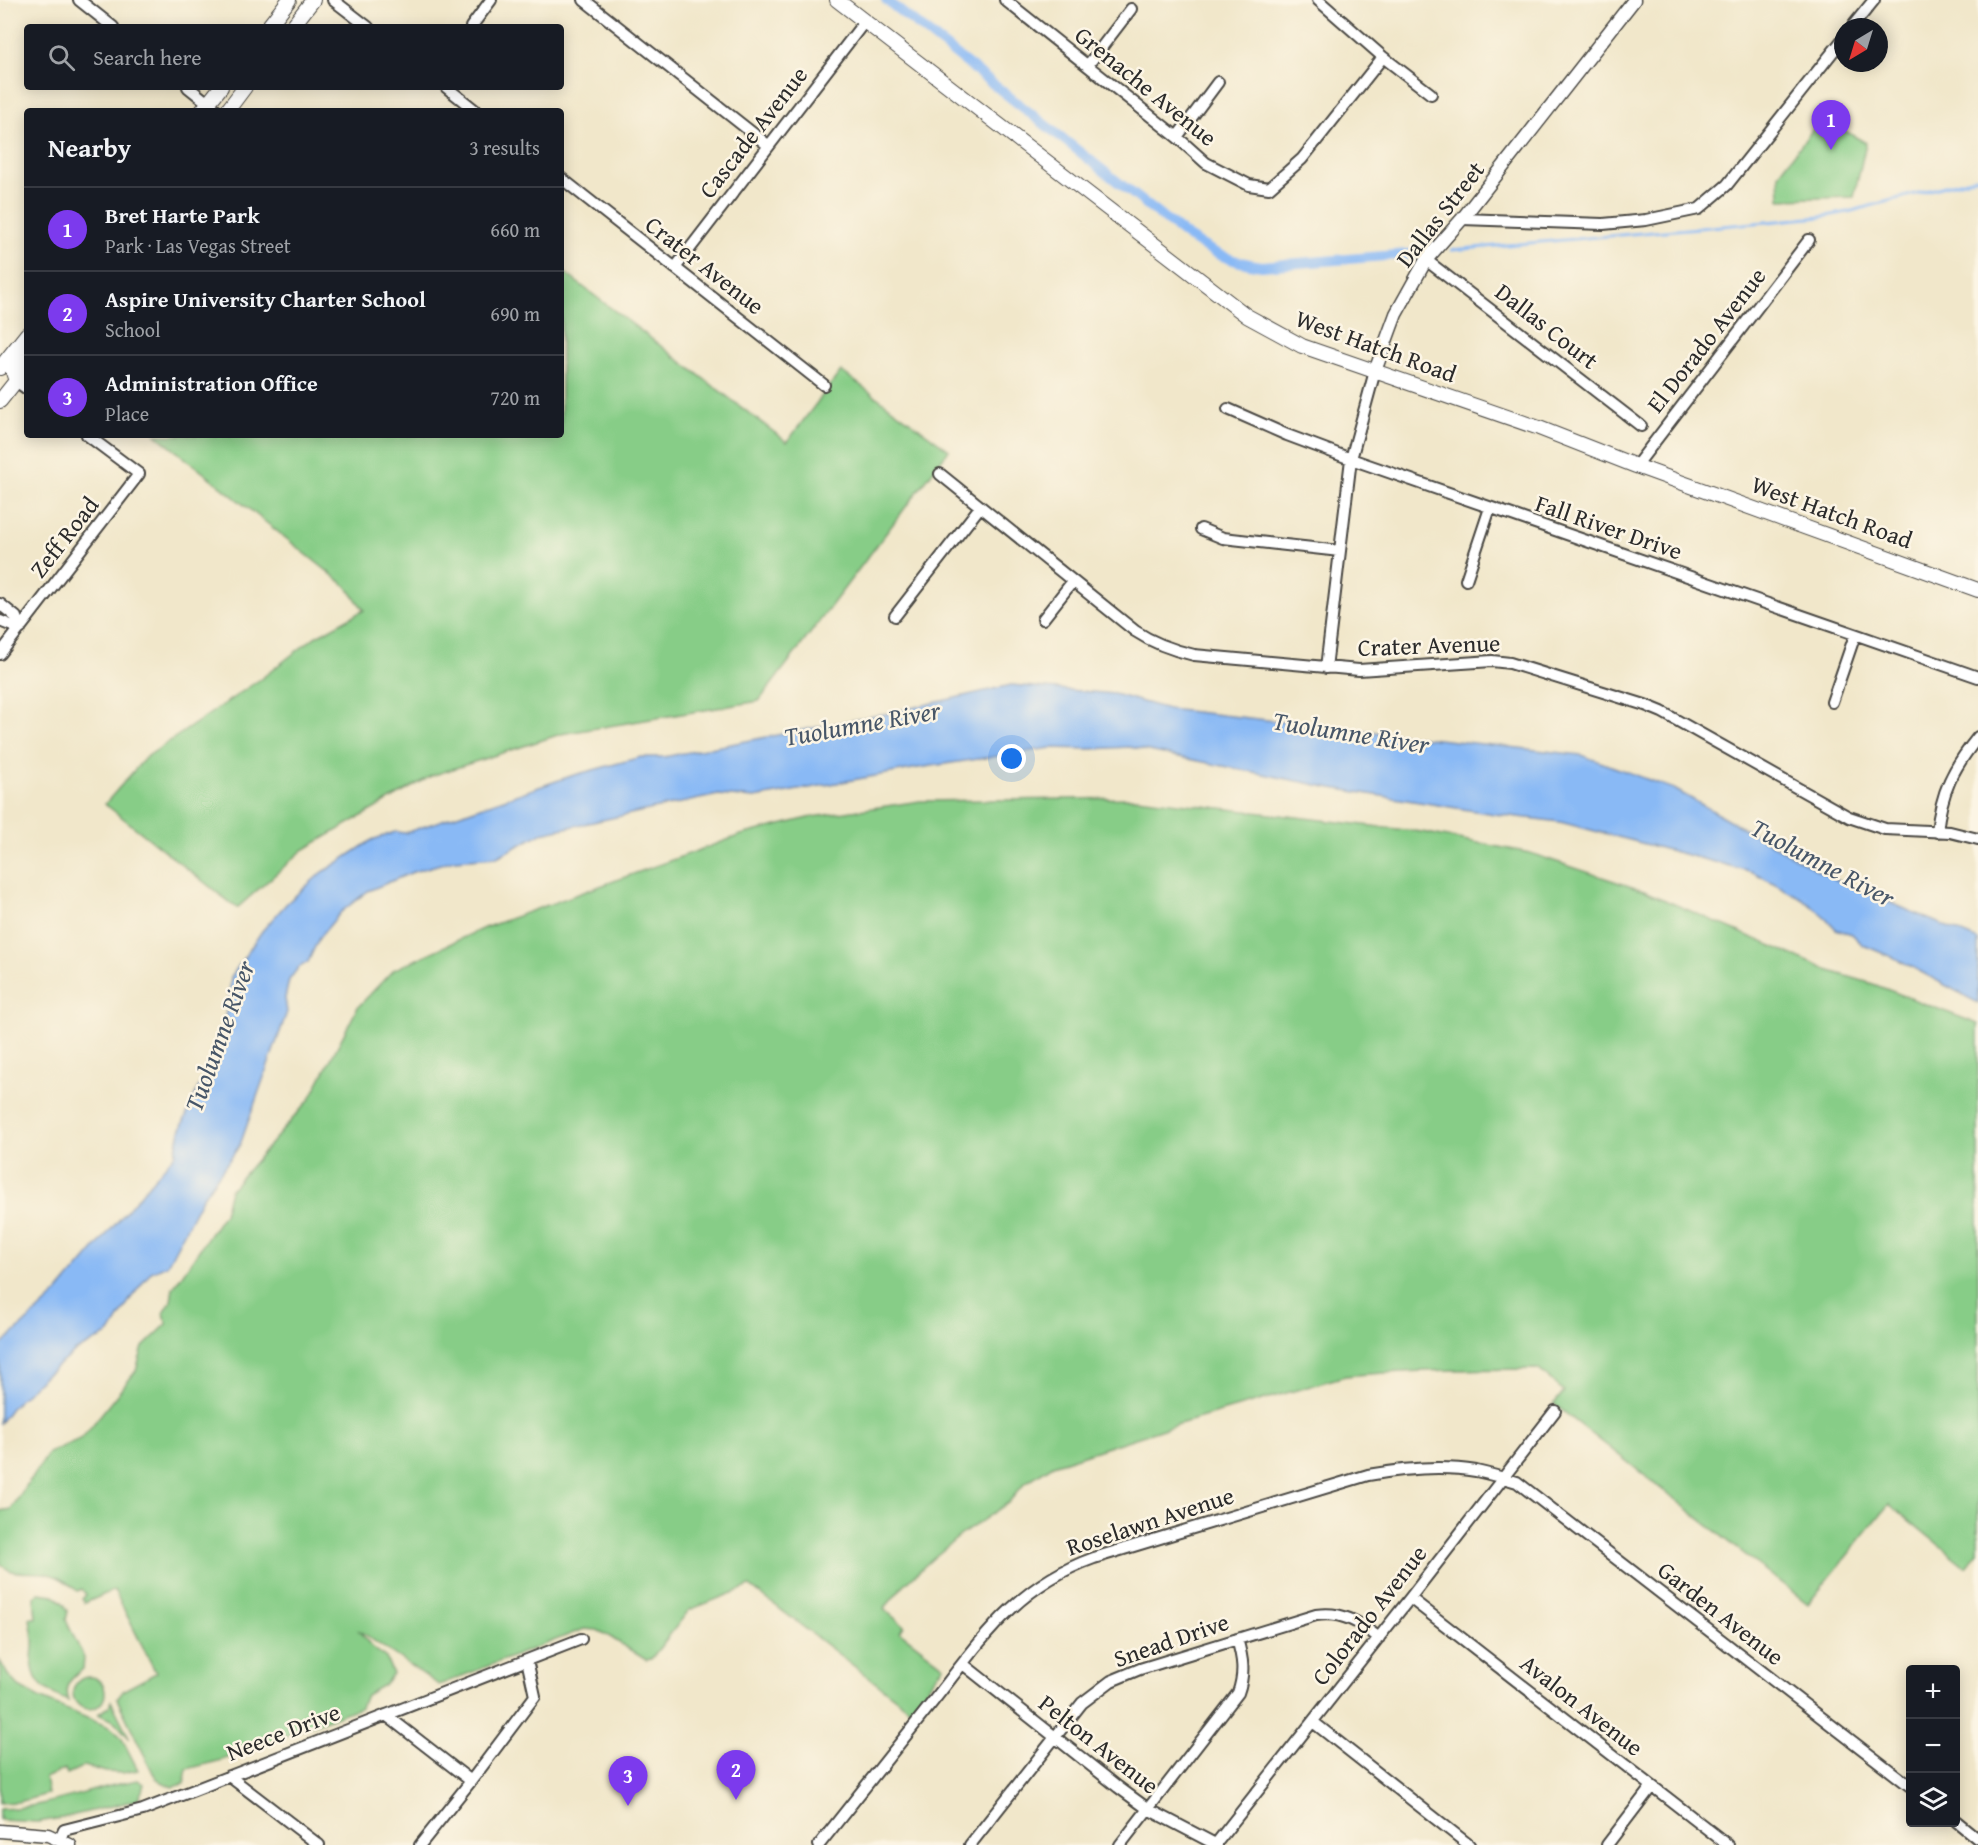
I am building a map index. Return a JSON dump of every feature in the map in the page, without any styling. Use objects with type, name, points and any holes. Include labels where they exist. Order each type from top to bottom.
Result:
[{"type":"main road","points":[[270,24],[289,0]]},
{"type":"main road","points":[[285,24],[303,0]]},
{"type":"main road","points":[[294,24],[313,0]]},
{"type":"main road","name":"West Hatch Road","points":[[837,0],[1246,316],[1302,346],[1539,428],[1636,466],[1978,590]]},
{"type":"main road","points":[[210,108],[219,90]]},
{"type":"main road","points":[[229,108],[243,90]]},
{"type":"main road","points":[[0,368],[24,338]]},
{"type":"main road","points":[[0,401],[22,385],[13,372],[24,355]]},
{"type":"street","points":[[78,0],[109,24]]},
{"type":"street","points":[[333,0],[364,24]]},
{"type":"street","points":[[473,24],[491,0]]},
{"type":"street","points":[[584,0],[770,146]]},
{"type":"street","name":"Grenache Avenue","points":[[1005,0],[1177,136],[1206,163],[1250,185],[1269,188],[1302,159],[1383,57]]},
{"type":"street","points":[[1318,0],[1330,4],[1383,57],[1431,94]]},
{"type":"street","name":"Dallas Street","points":[[1326,668],[1351,459],[1375,371],[1396,314],[1426,260],[1462,219],[1634,0]]},
{"type":"street","points":[[1859,18],[1874,0]]},
{"type":"street","points":[[1089,65],[1131,9]]},
{"type":"street","name":"Cascade Avenue","points":[[675,268],[865,21]]},
{"type":"street","points":[[1462,219],[1603,224],[1646,220],[1699,209],[1727,185],[1834,50]]},
{"type":"street","points":[[1177,136],[1218,82]]},
{"type":"street","points":[[191,90],[210,108]]},
{"type":"street","points":[[450,90],[472,108]]},
{"type":"street","name":"Crater Avenue","points":[[564,180],[824,385]]},
{"type":"street","name":"El Dorado Avenue","points":[[1636,466],[1809,240]]},
{"type":"street","name":"Dallas Court","points":[[1426,260],[1641,426]]},
{"type":"street","name":"Fall River Drive","points":[[1228,409],[1287,435],[1351,459],[1978,677]]},
{"type":"street","name":"Zeff Road","points":[[0,654],[139,474],[91,438]]},
{"type":"street","name":"Crater Avenue","points":[[940,474],[1148,640],[1177,651],[1194,655],[1359,670],[1492,661],[1510,663],[1662,712],[1849,818],[1885,829],[1950,832],[1978,839]]},
{"type":"street","points":[[895,616],[980,507]]},
{"type":"street","points":[[1466,580],[1490,508]]},
{"type":"street","points":[[1201,529],[1223,538],[1340,551]]},
{"type":"street","points":[[1043,619],[1073,581]]},
{"type":"street","points":[[0,604],[16,617],[20,629]]},
{"type":"street","points":[[0,621],[20,629]]},
{"type":"street","points":[[1832,702],[1855,635]]},
{"type":"street","points":[[1937,832],[1947,785],[1956,766],[1978,737]]},
{"type":"street","name":"Colorado Avenue","points":[[1216,1845],[1555,1411]]},
{"type":"street","name":"Roselawn Avenue","points":[[819,1845],[988,1633],[1019,1600],[1055,1575],[1095,1558],[1368,1475],[1394,1470],[1451,1469],[1476,1471],[1504,1478]]},
{"type":"street","name":"Garden Avenue","points":[[1504,1478],[1517,1482],[1906,1782]]},
{"type":"street","name":"Avalon Avenue","points":[[1410,1598],[1728,1845]]},
{"type":"street","name":"Snead Drive","points":[[969,1845],[1082,1703],[1111,1681],[1140,1669],[1237,1639],[1328,1614],[1347,1617],[1379,1638]]},
{"type":"street","name":"Neece Drive","points":[[0,1831],[32,1832],[65,1842],[64,1830],[143,1810],[581,1639]]},
{"type":"street","points":[[1120,1845],[1238,1693],[1244,1673],[1237,1639]]},
{"type":"street","points":[[426,1843],[535,1696],[527,1660]]},
{"type":"street","name":"Pelton Avenue","points":[[963,1664],[1148,1809],[1216,1845]]},
{"type":"street","points":[[386,1715],[471,1781]]},
{"type":"street","points":[[1312,1722],[1469,1845]]},
{"type":"street","points":[[229,1776],[319,1845]]},
{"type":"street","points":[[1607,1845],[1652,1786]]},
{"type":"street","points":[[1960,1824],[1978,1839]]},
{"type":"green space","points":[[1826,120],[1866,143],[1854,197],[1780,199],[1779,174],[1816,125]]},
{"type":"green space","points":[[564,272],[787,442],[841,371],[949,450],[759,701],[561,734],[431,776],[303,850],[237,908],[105,804],[145,758],[262,678],[315,637],[364,610],[346,586],[160,438],[564,438]]},
{"type":"green space","points":[[1137,798],[1422,832],[1530,853],[1644,891],[1830,971],[1873,984],[1978,1024],[1978,1552],[1966,1567],[1889,1504],[1808,1604],[1554,1404],[1564,1391],[1538,1369],[1441,1370],[1345,1376],[1169,1427],[1053,1465],[1025,1483],[1008,1503],[961,1535],[932,1559],[903,1586],[884,1609],[904,1626],[900,1632],[944,1666],[911,1710],[750,1586],[689,1610],[651,1659],[646,1660],[597,1630],[584,1629],[439,1685],[358,1630],[372,1647],[386,1658],[393,1674],[384,1685],[366,1695],[361,1707],[222,1760],[187,1769],[184,1784],[172,1787],[156,1779],[117,1699],[124,1690],[156,1673],[114,1590],[85,1603],[82,1599],[86,1595],[82,1589],[77,1591],[56,1577],[42,1573],[15,1572],[5,1568],[0,1564],[0,1511],[11,1509],[48,1453],[82,1438],[136,1371],[143,1347],[167,1324],[164,1313],[171,1301],[173,1288],[224,1214],[230,1190],[310,1099],[358,1007],[393,970],[484,928],[741,835],[812,817],[920,801]]},
{"type":"green space","points":[[39,1593],[54,1595],[64,1604],[68,1611],[66,1620],[84,1658],[83,1669],[67,1686],[68,1701],[43,1687],[35,1675],[30,1618],[36,1618],[34,1597]]},
{"type":"green space","points":[[0,1661],[8,1675],[19,1687],[39,1698],[111,1728],[121,1737],[138,1770],[123,1773],[106,1772],[84,1766],[67,1774],[65,1769],[45,1778],[48,1794],[18,1802],[0,1803]]},
{"type":"green space","points":[[89,1677],[100,1682],[105,1693],[100,1704],[89,1709],[78,1704],[73,1693],[78,1682]]},
{"type":"green space","points":[[111,1701],[130,1739],[115,1722],[98,1714],[109,1707]]},
{"type":"green space","points":[[138,1780],[144,1784],[137,1800],[38,1822],[0,1820],[0,1809],[35,1805]]},
{"type":"water","name":"Tuolumne River","points":[[1011,685],[1114,694],[1168,709],[1581,755],[1674,789],[1830,877],[1978,940],[1978,1003],[1899,960],[1863,945],[1852,934],[1836,929],[1803,899],[1753,872],[1560,822],[1494,814],[1332,788],[1129,747],[1051,748],[918,768],[755,798],[718,795],[542,833],[497,857],[454,860],[413,872],[368,891],[341,912],[319,938],[308,962],[298,968],[289,980],[285,998],[287,1012],[240,1145],[202,1198],[167,1265],[151,1272],[131,1298],[110,1333],[76,1351],[40,1380],[11,1408],[0,1423],[0,1346],[56,1294],[175,1154],[180,1131],[222,1031],[231,977],[262,931],[287,903],[320,874],[372,840],[395,832],[405,833],[571,776],[641,757],[664,757],[890,713]]},
{"type":"waterway","points":[[886,0],[1188,237],[1215,253],[1231,260],[1262,266],[1421,253]]},
{"type":"waterway","points":[[1452,250],[1821,217],[1848,212],[1978,177]]},
{"type":"place","name":"Bret Harte Park","points":[[1831,150]]},
{"type":"place","name":"Aspire University Charter School","points":[[736,1800]]},
{"type":"place","name":"Administration Office","points":[[628,1806]]}]
